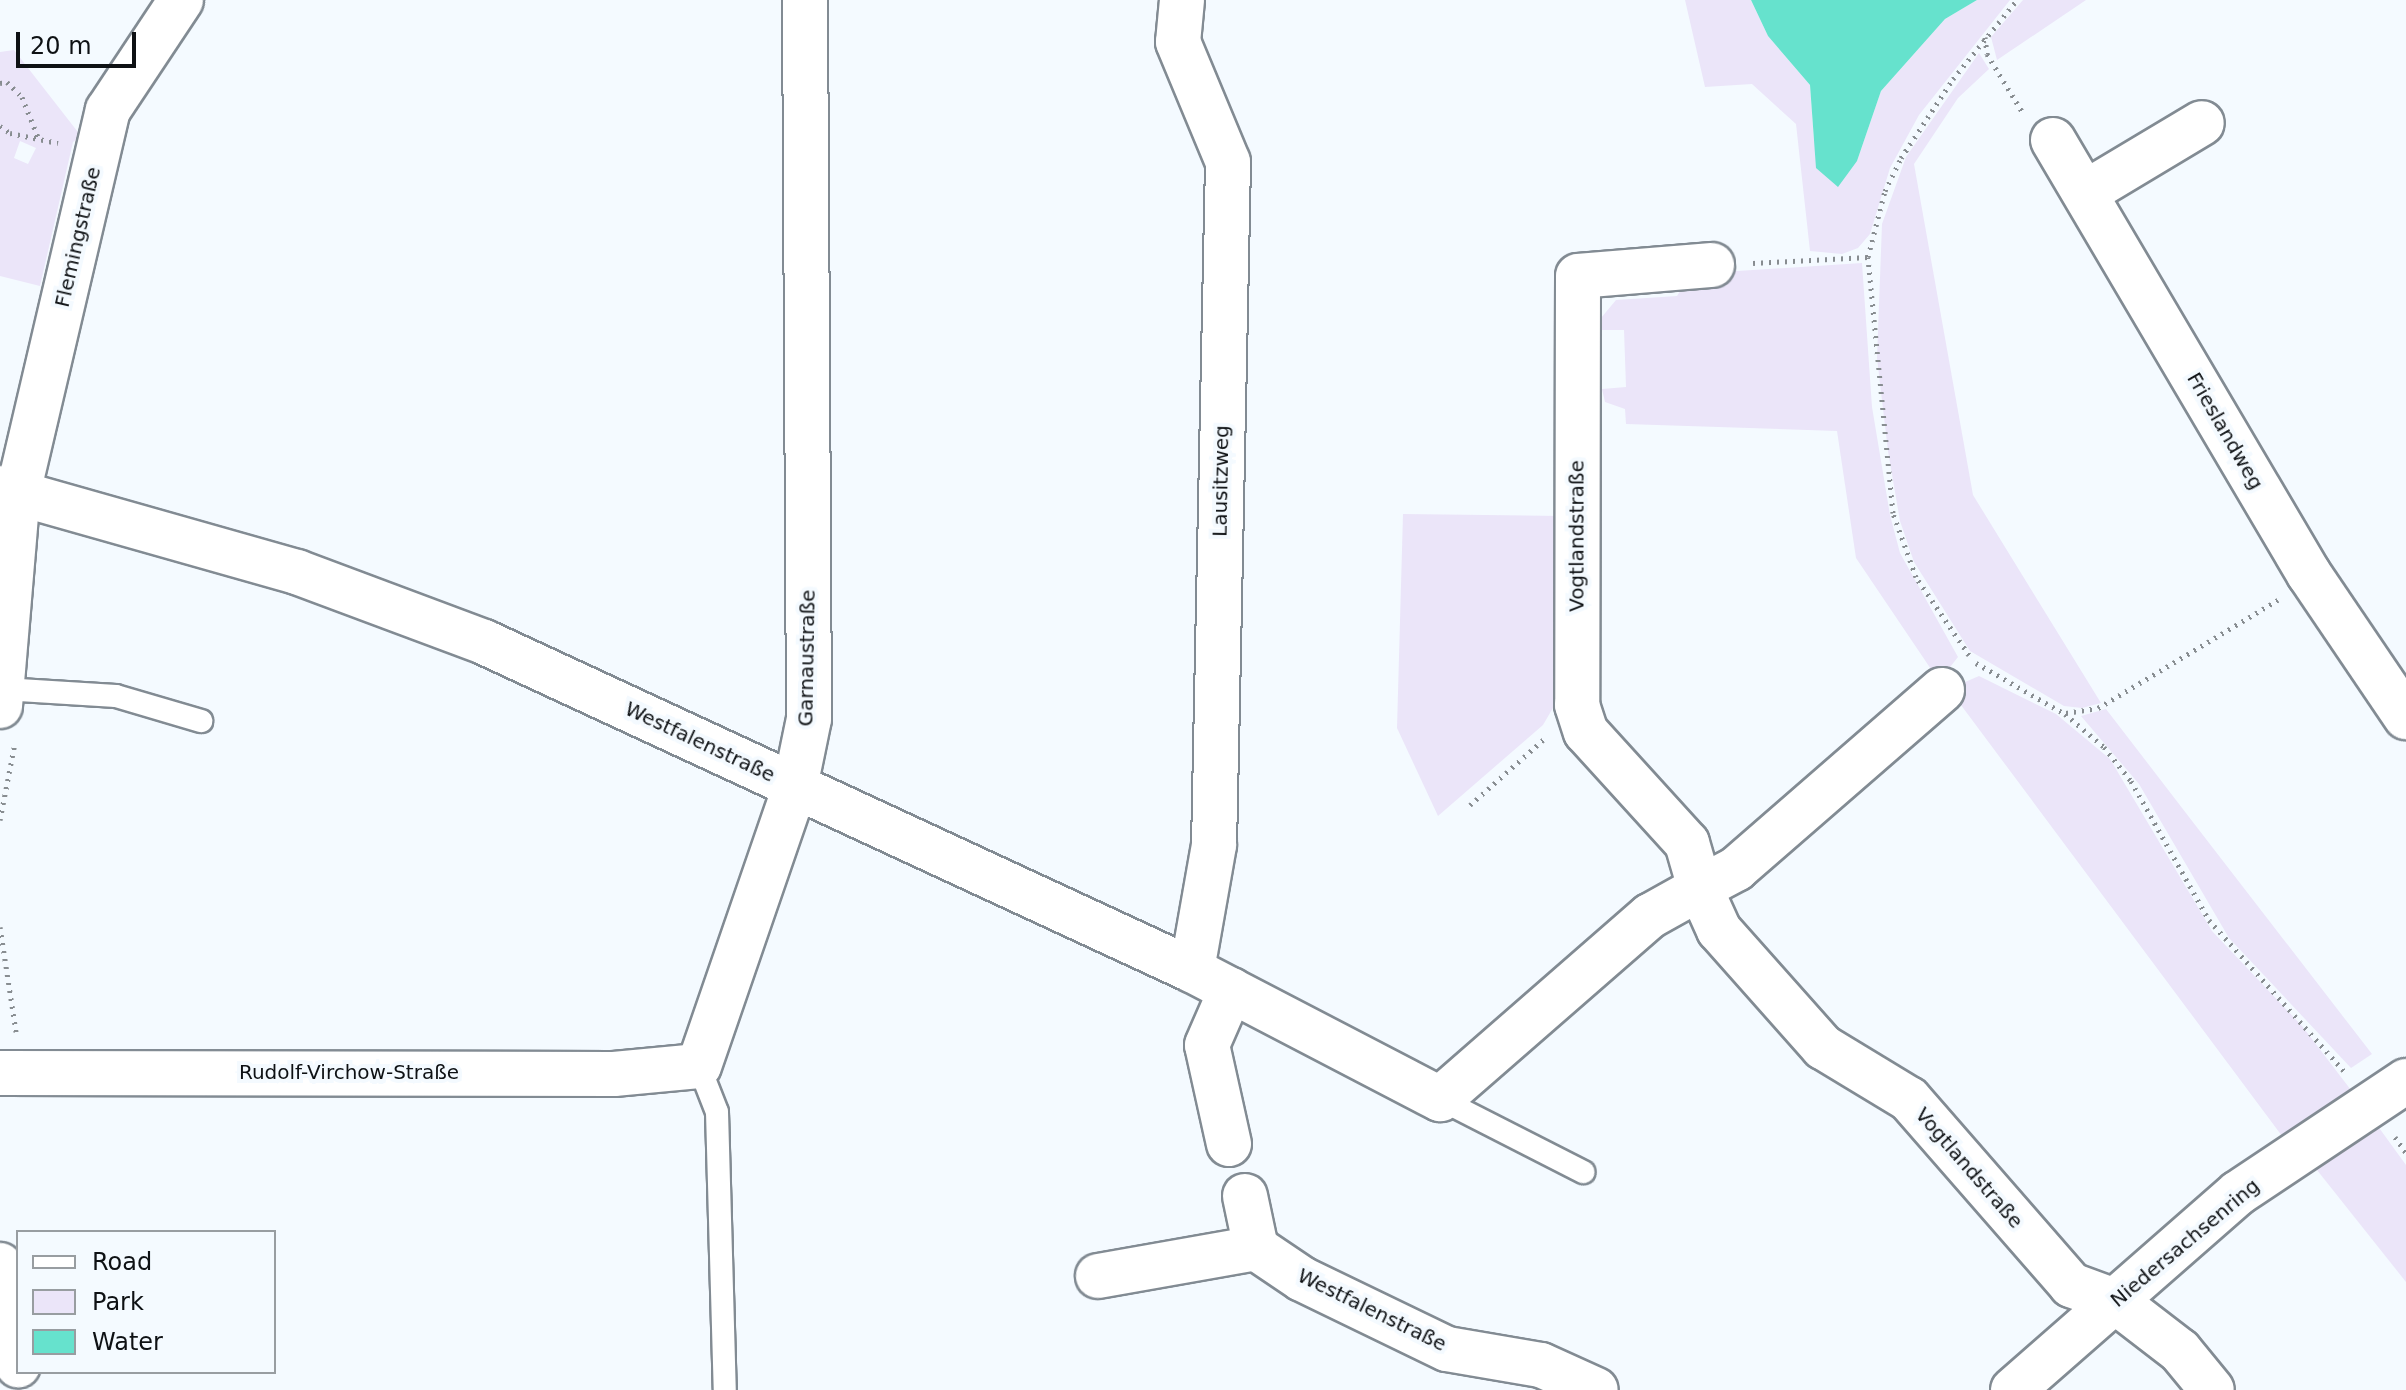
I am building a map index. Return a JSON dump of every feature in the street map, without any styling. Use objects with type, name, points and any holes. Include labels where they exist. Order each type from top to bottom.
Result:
[{"type":"street","name":"Flemingstraße","points":[[1,700],[9,490],[108,110],[181,0]]},
{"type":"street","name":"Garnaustraße","points":[[699,1066],[795,787],[809,719],[805,0]]},
{"type":"street","name":"Lausitzweg","points":[[1182,0],[1178,42],[1228,162],[1214,845],[1192,970]]},
{"type":"street","points":[[2085,193],[2202,123]]},
{"type":"street","name":"Frieslandweg","points":[[2053,140],[2309,574],[2406,717]]},
{"type":"street","name":"Vogtlandstraße","points":[[1712,265],[1578,276],[1579,710],[1586,732],[1687,843],[1700,888],[1719,930],[1823,1047],[1909,1099],[2071,1285],[2115,1301],[2180,1351],[2212,1390]]},
{"type":"street","name":"Westfalenstraße","points":[[9,490],[297,572],[457,632],[1231,990]]},
{"type":"street","points":[[1229,1144],[1207,1045],[1231,990],[1440,1099],[1650,916],[1736,869],[1942,690]]},
{"type":"street","name":"Rudolf-Virchow-Straße","points":[[6,1071],[614,1074],[699,1066]]},
{"type":"street","name":"Niedersachsenring","points":[[2013,1390],[2238,1193],[2406,1081]]},
{"type":"street","points":[[1098,1276],[1256,1248],[1245,1196]]},
{"type":"street","name":"Westfalenstraße","points":[[1256,1248],[1302,1279],[1491,1373],[1541,1365],[1596,1390]]},
{"type":"street","points":[[0,1265],[16,1354]]},
{"type":"lane","points":[[1,700],[116,696],[201,721]]},
{"type":"lane","points":[[699,1066],[717,1112],[725,1390]]},
{"type":"lane","points":[[1440,1099],[1583,1172]]},
{"type":"path","points":[[2017,0],[1985,36],[1901,158],[1885,191],[1868,257],[1893,513],[1916,577],[1974,662],[2065,714],[2104,747],[2131,781],[2209,920],[2237,957],[2320,1040],[2405,1151]]},
{"type":"path","points":[[1985,36],[1987,54],[2032,128],[2038,136],[2053,140]]},
{"type":"path","points":[[0,83],[7,82],[22,97],[38,137],[10,133],[0,126]]},
{"type":"path","points":[[1712,265],[1868,257]]},
{"type":"path","points":[[2065,714],[2098,708],[2284,596],[2309,574]]},
{"type":"path","points":[[0,820],[18,730],[1,700]]},
{"type":"path","points":[[1470,805],[1579,710]]},
{"type":"path","points":[[0,927],[17,1031],[6,1071]]},
{"type":"green space","points":[[1685,0],[1751,0],[1768,36],[1810,85],[1814,141],[1857,161],[1881,91],[1945,19],[1977,0],[2010,0],[1919,115],[1890,168],[1870,234],[1858,248],[1842,254],[1810,251],[1796,124],[1752,84],[1705,87]]},
{"type":"green space","points":[[2023,0],[2086,0],[1997,60],[1991,37]]},
{"type":"green space","points":[[14,50],[81,136],[73,142],[40,286],[0,276],[0,52]],"holes":[[[20,141],[36,148],[28,164],[14,158]]]},
{"type":"green space","points":[[1979,53],[1989,69],[1958,98],[1914,164],[1973,495],[2101,703],[2082,708],[2064,706],[1970,651],[1914,562],[1900,521],[1888,451],[1877,358],[1882,224],[1906,157]]},
{"type":"green space","points":[[1862,263],[1872,407],[1890,515],[1900,553],[1958,657],[1939,681],[1856,558],[1837,431],[1626,424],[1625,409],[1605,402],[1602,389],[1626,387],[1624,330],[1600,330],[1601,318],[1616,300],[1677,296],[1691,274]]},
{"type":"green space","points":[[1403,514],[1561,516],[1557,701],[1543,725],[1438,816],[1397,728]]},
{"type":"green space","points":[[1979,676],[2056,714],[2110,759],[2212,931],[2302,1026],[2354,1094],[2285,1140],[1949,689]]},
{"type":"green space","points":[[2106,709],[2372,1054],[2351,1068],[2229,938],[2139,784],[2081,716]]},
{"type":"green space","points":[[2377,1125],[2406,1165],[2406,1282],[2309,1160]]},
{"type":"water","points":[[1751,0],[1977,0],[1945,19],[1881,91],[1857,161],[1838,187],[1816,168],[1810,85],[1768,36]]}]
